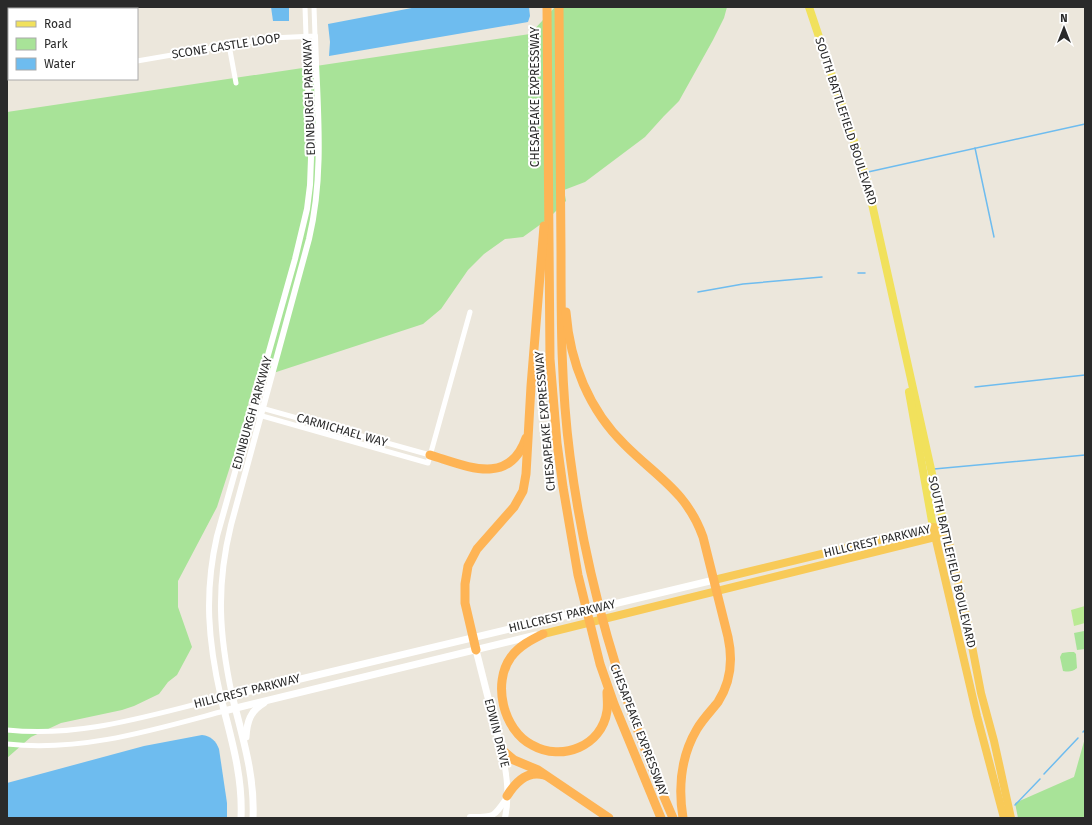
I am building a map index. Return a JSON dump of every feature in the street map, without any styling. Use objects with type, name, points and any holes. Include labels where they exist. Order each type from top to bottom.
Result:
[{"type":"highway","name":"CHESAPEAKE EXPRESSWAY","points":[[547,7],[550,338],[552,396],[564,494],[578,575],[600,664],[614,704],[661,818]]},
{"type":"highway","name":"CHESAPEAKE EXPRESSWAY","points":[[559,7],[560,328],[566,419],[576,495],[584,543],[596,597],[618,674],[638,733],[673,818]]},
{"type":"highway","points":[[476,650],[464,593],[468,566],[477,549],[514,507],[523,491],[526,474],[548,165]]},
{"type":"highway","points":[[560,228],[569,341],[582,384],[595,407],[609,427],[626,446],[676,491],[691,509],[704,537],[731,649],[730,673],[724,690],[697,729],[687,752],[680,787],[682,818]]},
{"type":"highway","points":[[429,459],[477,469],[492,469],[506,465],[515,458],[522,448],[529,429]]},
{"type":"highway","name":"HILLCREST PARKWAY","points":[[714,580],[933,527],[946,530]]},
{"type":"highway","name":"SOUTH BATTLEFIELD BOULEVARD","points":[[933,527],[977,716],[1004,818]]},
{"type":"highway","name":"HILLCREST PARKWAY","points":[[542,634],[935,537],[946,530]]},
{"type":"highway","name":"SOUTH BATTLEFIELD BOULEVARD","points":[[946,530],[967,620],[981,693],[994,741],[1011,818]]},
{"type":"highway","points":[[542,634],[517,649],[506,666],[502,678],[502,691],[506,715],[519,735],[531,745],[546,751],[560,753],[578,748],[587,743],[601,728],[608,710],[607,689],[600,664]]},
{"type":"highway","points":[[501,749],[514,760],[538,770],[610,818]]},
{"type":"highway","points":[[507,797],[513,786],[522,779],[535,774],[547,776]]},
{"type":"main road","name":"SOUTH BATTLEFIELD BOULEVARD","points":[[809,7],[866,177],[946,530]]},
{"type":"main road","name":"SOUTH BATTLEFIELD BOULEVARD","points":[[895,306],[933,527]]},
{"type":"main road","name":"HILLCREST PARKWAY","points":[[221,698],[714,580]]},
{"type":"main road","name":"HILLCREST PARKWAY","points":[[224,711],[542,634]]},
{"type":"main road","name":"EDWIN DRIVE","points":[[476,650],[501,749]]},
{"type":"main road","name":"EDINBURGH PARKWAY","points":[[232,695],[251,773],[253,818]]},
{"type":"main road","points":[[245,744],[246,725],[250,716],[258,707],[279,697]]},
{"type":"main road","name":"EDINBURGH PARKWAY","points":[[221,698],[238,764],[242,818]]},
{"type":"main road","points":[[242,806],[247,818]]},
{"type":"street","name":"EDINBURGH PARKWAY","points":[[221,698],[210,638],[208,604],[210,574],[217,536],[301,234],[308,201],[311,154],[305,7]]},
{"type":"street","name":"EDINBURGH PARKWAY","points":[[232,695],[225,661],[220,607],[222,575],[229,533],[309,239],[316,204],[319,156],[314,7]]},
{"type":"street","name":"SCONE CASTLE LOOP","points":[[138,61],[271,38],[315,36]]},
{"type":"street","points":[[229,45],[236,83]]},
{"type":"street","points":[[429,459],[470,312]]},
{"type":"street","name":"CARMICHAEL WAY","points":[[254,406],[429,459]]},
{"type":"street","name":"CARMICHAEL WAY","points":[[252,413],[429,459]]},
{"type":"street","name":"HILLCREST PARKWAY","points":[[7,730],[37,731],[95,728],[126,722],[221,698]]},
{"type":"street","name":"HILLCREST PARKWAY","points":[[7,744],[57,745],[92,742],[142,732],[224,711]]},
{"type":"street","name":"EDWIN DRIVE","points":[[501,749],[506,773],[507,797],[505,818]]},
{"type":"street","points":[[470,817],[492,816],[496,813],[507,797]]},
{"type":"green space","points":[[555,7],[727,7],[724,18],[713,40],[679,101],[645,137],[585,182],[564,190],[566,201],[548,219],[523,237],[505,239],[484,254],[468,270],[441,309],[423,324],[255,379],[239,439],[217,507],[178,581],[178,607],[192,647],[177,675],[168,682],[159,694],[122,710],[61,723],[31,737],[7,758],[7,112],[530,34]]},
{"type":"green space","points":[[1085,606],[1085,623],[1074,626],[1071,610]]},
{"type":"green space","points":[[1084,631],[1085,649],[1077,650],[1074,633]]},
{"type":"green space","points":[[1074,652],[1076,654],[1077,668],[1067,672],[1063,671],[1060,657],[1062,653]]},
{"type":"green space","points":[[1085,738],[1085,818],[1018,818],[1015,803],[1074,777]]},
{"type":"water","points":[[271,7],[289,7],[289,21],[273,21]]},
{"type":"water","points":[[417,7],[529,7],[530,16],[528,22],[329,56],[330,42],[328,24]]},
{"type":"water","points":[[202,735],[213,739],[219,749],[227,803],[227,818],[7,818],[7,783],[144,746]]},
{"type":"waterway","points":[[868,172],[1085,124]]},
{"type":"waterway","points":[[975,148],[994,237]]},
{"type":"waterway","points":[[858,273],[865,273]]},
{"type":"waterway","points":[[698,292],[743,284],[822,277]]},
{"type":"waterway","points":[[975,387],[1085,375]]},
{"type":"waterway","points":[[934,469],[1085,455]]},
{"type":"waterway","points":[[1044,774],[1078,738]]},
{"type":"waterway","points":[[1015,805],[1040,779]]}]
